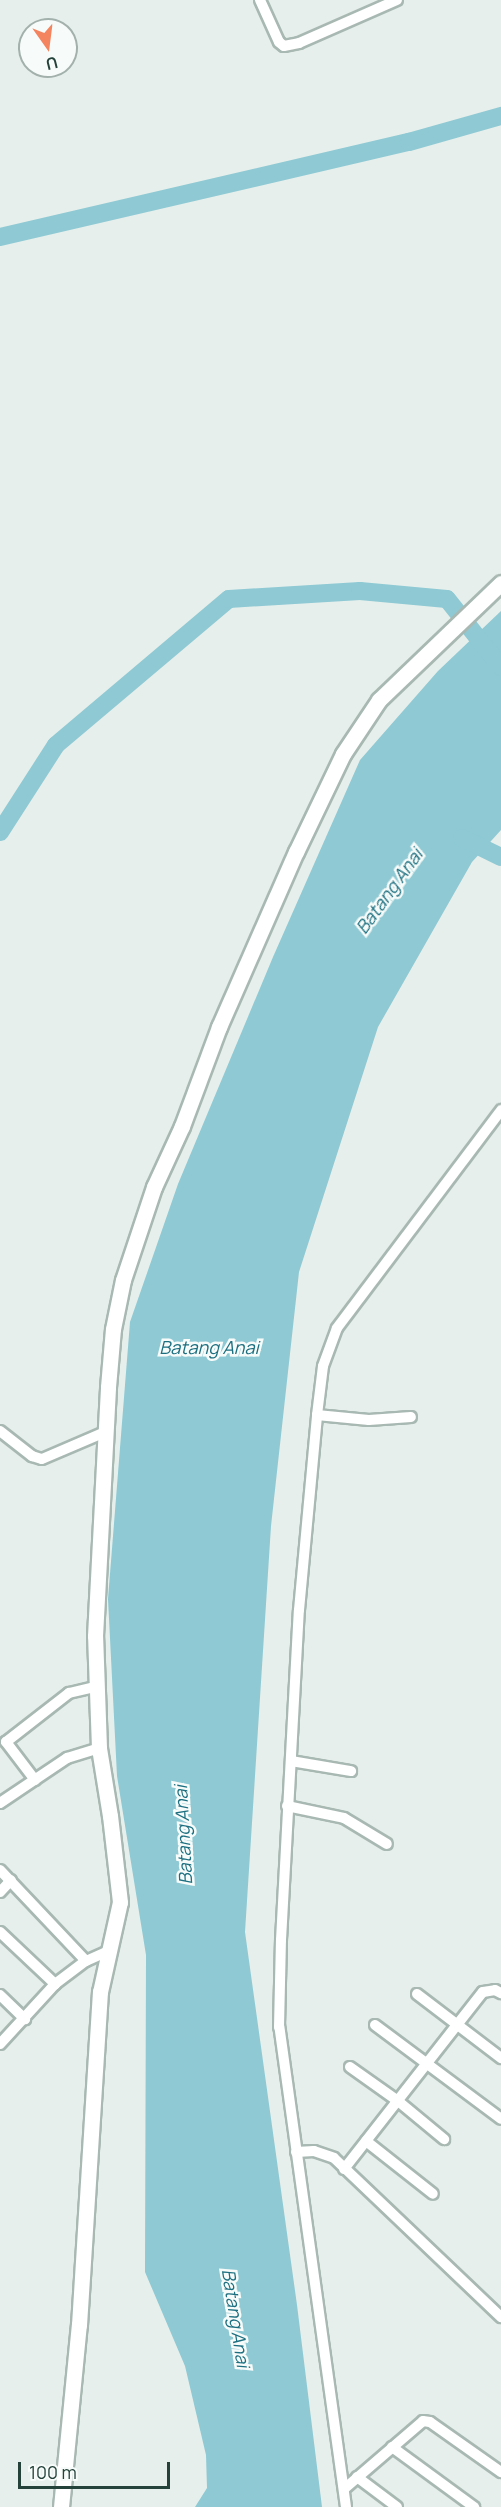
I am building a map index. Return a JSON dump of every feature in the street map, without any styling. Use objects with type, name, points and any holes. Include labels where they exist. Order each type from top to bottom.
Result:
[{"type":"street","points":[[261,0],[279,42],[284,46],[299,43],[397,0]]},
{"type":"street","points":[[61,2507],[79,2325],[99,2001],[103,1969],[111,1950],[120,1902],[99,1748],[95,1636],[105,1432],[113,1329],[123,1280],[154,1187],[182,1126],[245,965],[315,810],[361,725],[379,700],[501,584]]},
{"type":"street","points":[[346,2507],[279,2027],[287,1806],[299,1610],[317,1415],[323,1366],[337,1328],[501,1110]]},
{"type":"street","points":[[317,1415],[369,1419],[411,1418]]},
{"type":"street","points":[[0,1431],[32,1456],[42,1459],[105,1432]]},
{"type":"street","points":[[35,1780],[3,1744],[69,1693],[96,1687]]},
{"type":"street","points":[[0,1803],[75,1754],[99,1748]]},
{"type":"street","points":[[291,1761],[351,1771]]},
{"type":"street","points":[[287,1806],[344,1818],[387,1844]]},
{"type":"street","points":[[0,1870],[86,1961]]},
{"type":"street","points":[[0,1892],[11,1880]]},
{"type":"street","points":[[0,1932],[55,1984]]},
{"type":"street","points":[[0,2044],[55,1984],[86,1961],[111,1950]]},
{"type":"street","points":[[344,2169],[483,1992],[495,1990],[501,1993]]},
{"type":"street","points":[[417,1994],[501,2058]]},
{"type":"street","points":[[0,1995],[25,2019]]},
{"type":"street","points":[[375,2025],[501,2119]]},
{"type":"street","points":[[350,2067],[398,2101],[444,2139]]},
{"type":"street","points":[[366,2141],[433,2194]]},
{"type":"street","points":[[296,2152],[325,2153],[501,2318]]},
{"type":"street","points":[[344,2489],[420,2422],[430,2422],[501,2472]]},
{"type":"street","points":[[392,2447],[474,2507]]},
{"type":"street","points":[[357,2477],[398,2507]]},
{"type":"water","name":"Batang Anai","points":[[501,611],[501,830],[472,862],[378,1027],[299,1272],[271,1526],[245,1932],[297,2305],[322,2507],[195,2507],[207,2488],[206,2455],[185,2366],[145,2272],[146,1955],[117,1776],[108,1599],[130,1322],[178,1184],[273,957],[360,760],[438,671]]},
{"type":"waterway","points":[[0,237],[409,142],[501,116]]},
{"type":"waterway","points":[[0,832],[56,745],[229,599],[360,591],[447,599],[501,667]]},
{"type":"waterway","points":[[462,838],[501,857]]}]
